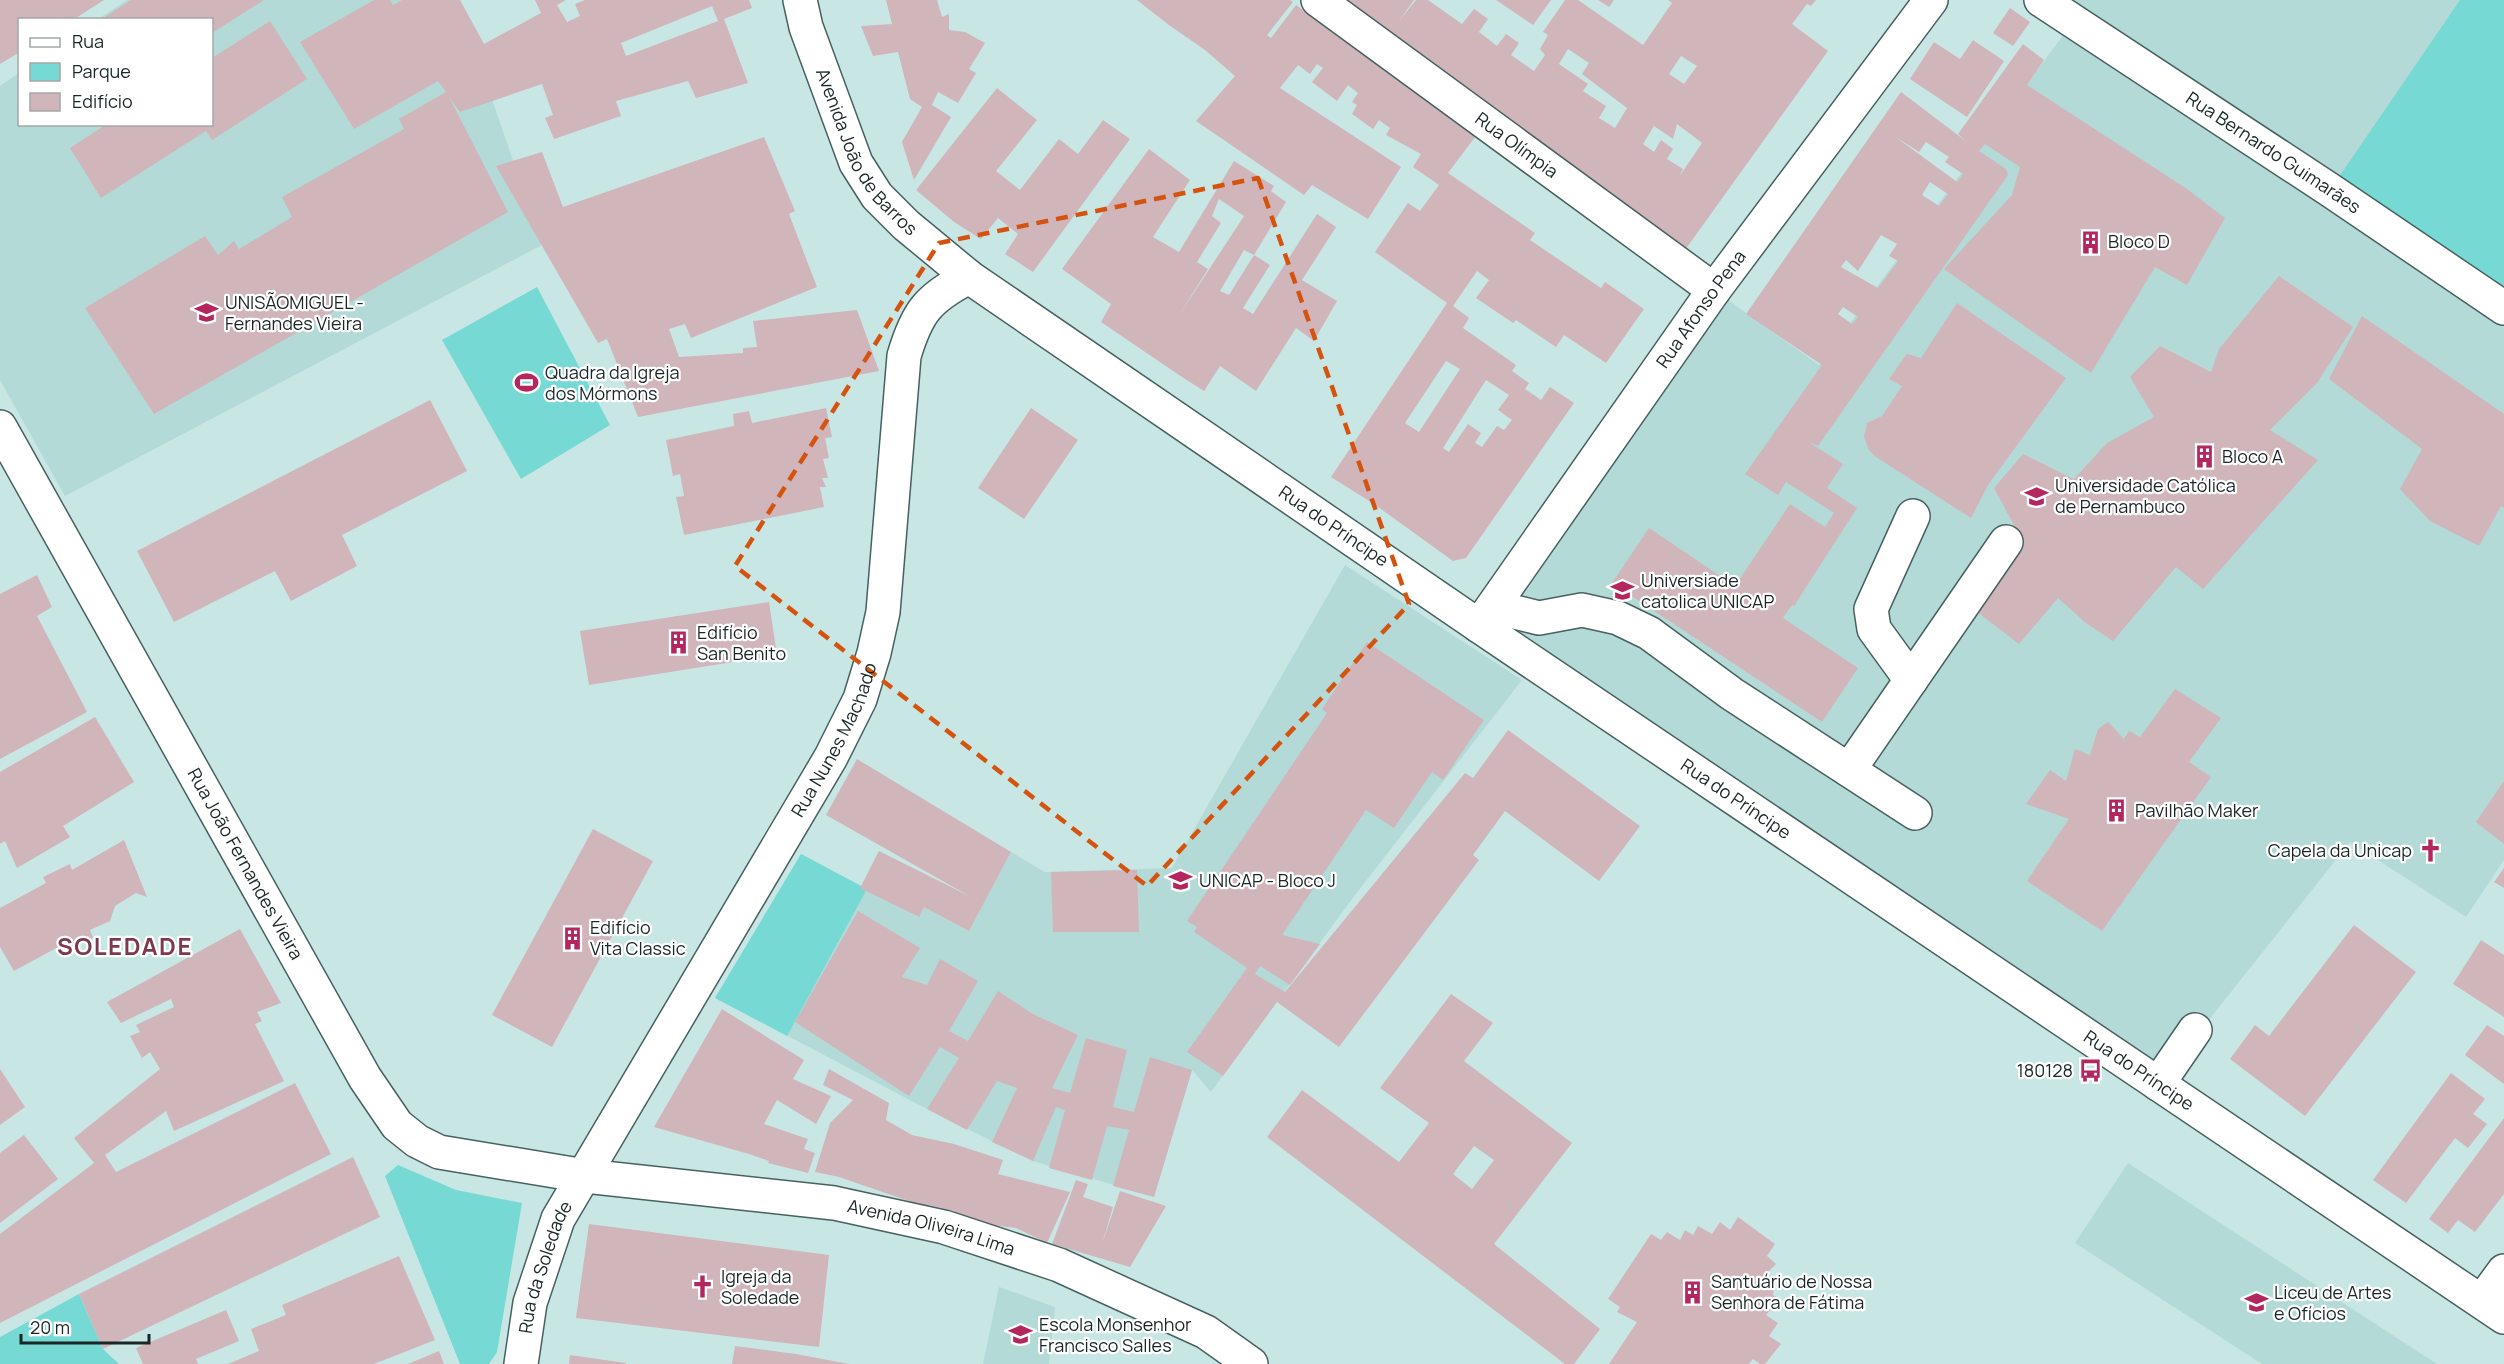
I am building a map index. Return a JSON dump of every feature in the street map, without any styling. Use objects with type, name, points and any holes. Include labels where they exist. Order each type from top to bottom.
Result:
[{"type":"street","name":"Avenida João de Barros","points":[[800,0],[806,27],[856,163],[877,196],[899,218],[969,277]]},
{"type":"street","name":"Rua Olímpia","points":[[1318,0],[1714,290]]},
{"type":"street","name":"Rua Afonso Pena","points":[[1486,616],[1714,290],[1931,0]]},
{"type":"street","name":"Rua Bernardo Guimarães","points":[[2041,0],[2330,190],[2504,308]]},
{"type":"street","name":"Rua do Príncipe","points":[[969,277],[1486,616],[1906,912],[2493,1309]]},
{"type":"street","name":"Rua Nunes Machado","points":[[585,1176],[831,757],[860,699],[883,612],[904,356],[913,325],[930,302],[948,288],[969,277]]},
{"type":"street","name":"Rua João Fernandes Vieira","points":[[0,427],[365,1078],[397,1125],[417,1141],[440,1152],[585,1176]]},
{"type":"street","points":[[1911,680],[1874,629],[1871,609],[1913,516]]},
{"type":"street","points":[[1849,770],[2006,542]]},
{"type":"street","points":[[1486,616],[1539,618],[1582,610],[1618,618],[1649,633],[1732,694],[1915,813]]},
{"type":"street","points":[[2158,1084],[2195,1030]]},
{"type":"street","name":"Rua da Soledade","points":[[521,1364],[530,1303],[558,1219],[585,1176]]},
{"type":"street","name":"Avenida Oliveira Lima","points":[[585,1176],[834,1203],[944,1227],[1059,1265],[1206,1332],[1251,1364]]},
{"type":"street","points":[[2493,1309],[2504,1271]]},
{"type":"highlighted area","points":[[1258,178],[1409,604],[1147,886],[735,566],[939,243]]},
{"type":"shaded area","name":"UNISÃOMIGUEL - Fernandes Vieira","points":[[127,0],[458,0],[542,245],[65,496],[0,380],[0,86],[18,74],[18,126],[213,126],[213,18],[100,18]]},
{"type":"shaded area","name":"Universidade Católica de Pernambuco","points":[[2041,0],[2504,0],[2504,860],[2466,917],[2350,842],[2158,1084],[1479,626],[1714,290],[1819,365],[2073,22]]},
{"type":"shaded area","name":"UNICAP - Bloco J","points":[[1345,565],[1522,680],[1352,899],[1211,1092],[1192,1070],[1154,1197],[1033,1161],[927,1109],[715,998],[801,854],[918,917],[924,907],[969,931],[1011,852],[1045,872],[1172,868]]},
{"type":"shaded area","name":"Liceu de Artes e Ofícios","points":[[2128,1163],[2437,1364],[2262,1364],[2075,1243]]},
{"type":"shaded area","name":"Escola Monsenhor Francisco Salles","points":[[999,1287],[1055,1307],[1049,1364],[983,1364]]},
{"type":"green space","points":[[2460,0],[2504,0],[2504,308],[2330,190]]},
{"type":"green space","name":"Quadra da Igreja dos Mórmons","points":[[537,287],[610,425],[521,479],[442,340]]},
{"type":"green space","points":[[801,854],[867,889],[787,1036],[715,998]]},
{"type":"green space","points":[[398,1165],[456,1190],[522,1203],[497,1352],[489,1364],[460,1364],[385,1176]]},
{"type":"green space","points":[[79,1294],[103,1349],[119,1364],[0,1364],[0,1337]]},
{"type":"building","points":[[0,0],[104,0],[76,18],[18,18],[18,53],[0,64]]},
{"type":"building","points":[[131,0],[264,0],[213,32],[213,18],[103,18]]},
{"type":"building","points":[[374,0],[390,0],[393,5],[402,0],[460,0],[484,44],[541,13],[535,0],[566,0],[557,5],[567,22],[580,16],[575,4],[585,0],[749,0],[752,8],[724,19],[748,83],[696,98],[688,81],[616,101],[621,116],[554,139],[545,118],[553,115],[542,84],[460,112],[449,97],[508,212],[154,414],[85,308],[205,236],[218,255],[234,241],[239,249],[292,217],[282,197],[404,129],[399,119],[446,92],[438,81],[354,129],[300,42]],"holes":[[[712,6],[718,21],[626,56],[621,43]]]},
{"type":"building","points":[[886,0],[937,0],[942,17],[949,14],[949,30],[965,32],[985,43],[969,69],[976,73],[958,103],[938,92],[932,105],[951,117],[914,180],[902,142],[922,107],[910,99],[898,52],[873,56],[861,26],[892,24]]},
{"type":"building","points":[[1137,0],[1290,0],[1293,2],[1267,35],[1271,38],[1296,5],[1475,137],[1448,173],[1535,233],[1530,240],[1601,288],[1605,282],[1644,309],[1606,363],[1564,335],[1556,347],[1516,320],[1513,323],[1476,298],[1489,280],[1477,271],[1453,306],[1469,318],[1463,328],[1516,365],[1512,371],[1529,383],[1525,389],[1541,400],[1550,387],[1574,403],[1466,558],[1453,561],[1374,504],[1331,477],[1447,303],[1375,252],[1408,203],[1420,211],[1439,185],[1413,167],[1421,154],[1386,135],[1390,128],[1379,120],[1373,129],[1352,114],[1357,105],[1352,102],[1358,93],[1348,85],[1337,101],[1312,82],[1323,68],[1317,64],[1310,74],[1298,65],[1280,88],[1401,167],[1368,219],[1312,185],[1304,195],[1196,121],[1235,76],[1205,50]],"holes":[[[1446,361],[1460,369],[1419,432],[1405,423]],[[1486,380],[1509,395],[1498,410],[1512,420],[1504,430],[1497,426],[1482,447],[1475,443],[1481,433],[1468,424],[1449,452],[1443,448]]]},
{"type":"building","points":[[1339,0],[1414,0],[1398,22],[1416,0],[1428,0],[1462,24],[1474,9],[1488,19],[1479,32],[1497,46],[1506,34],[1519,43],[1511,55],[1534,71],[1545,55],[1540,49],[1548,35],[1543,32],[1565,0],[1578,0],[1643,45],[1672,3],[1668,0],[1816,0],[1811,6],[1807,4],[1792,24],[1828,51],[1685,250]],"holes":[[[1568,49],[1589,63],[1582,74],[1627,108],[1615,128],[1599,118],[1606,106],[1583,91],[1588,84],[1559,64]],[[1681,56],[1697,66],[1684,84],[1669,74]],[[1677,124],[1702,143],[1679,177],[1683,169],[1667,159],[1673,149],[1661,140],[1654,152],[1643,144],[1654,126],[1673,139]]]},
{"type":"building","points":[[1496,0],[1551,0],[1533,25]]},
{"type":"building","points":[[1598,0],[1614,0],[1609,7]]},
{"type":"building","points":[[2010,8],[2030,22],[2013,46],[1993,33]]},
{"type":"building","points":[[270,21],[307,79],[212,140],[206,131],[101,198],[70,148],[104,126],[213,126],[213,57]]},
{"type":"building","points":[[1973,40],[2004,61],[1967,117],[1910,79],[1934,42],[1960,59]]},
{"type":"building","points":[[2023,44],[2044,60],[2027,85],[2187,189],[2225,218],[2187,285],[2155,267],[2091,373],[1944,269],[2012,195],[2020,167],[1985,144],[1979,151],[2006,169],[2008,175],[1818,446],[1807,441],[1843,464],[1827,488],[1857,508],[1794,606],[1792,605],[1783,618],[1858,668],[1822,722],[1612,583],[1649,528],[1735,586],[1790,504],[1825,527],[1834,513],[1786,482],[1778,495],[1745,474],[1822,365],[1746,314],[1901,92],[1967,142],[1958,134]],"holes":[[[1893,135],[1919,152],[1926,142],[1949,157],[1945,162],[1963,174],[1957,182]],[[1930,182],[1948,194],[1939,206],[1922,195]],[[1881,235],[1897,244],[1889,256],[1898,261],[1878,288],[1841,267],[1846,260],[1858,271]],[[1843,307],[1858,317],[1852,324],[1838,314]]]},
{"type":"building","points":[[997,88],[1037,120],[996,171],[1020,190],[1059,139],[1078,154],[1103,120],[1130,139],[1033,272],[1005,254],[1018,234],[998,218],[981,239],[954,222],[916,190]]},
{"type":"building","points":[[764,137],[795,211],[789,214],[817,287],[691,338],[685,324],[669,329],[679,357],[743,353],[743,348],[757,347],[753,321],[857,310],[879,371],[638,417],[607,339],[598,343],[496,166],[542,152],[563,207]]},
{"type":"building","points":[[1149,149],[1190,180],[1153,237],[1179,252],[1234,161],[1274,186],[1271,191],[1286,202],[1254,255],[1270,265],[1243,308],[1253,314],[1317,214],[1336,227],[1302,280],[1337,301],[1314,341],[1296,328],[1256,391],[1220,366],[1204,391],[1101,322],[1111,304],[1062,269]],"holes":[[[1219,199],[1244,216],[1178,317],[1208,269],[1197,262],[1221,223],[1212,216]],[[1244,250],[1254,255],[1229,295],[1220,291]]]},
{"type":"building","name":"Bloco A","points":[[2279,276],[2353,327],[2317,383],[2270,430],[2318,460],[2203,589],[2176,567],[2113,641],[2086,623],[2058,598],[2019,644],[1959,598],[2017,531],[1994,488],[2023,454],[2074,479],[2107,443],[2154,417],[2130,377],[2160,346],[2211,372],[2219,349]]},
{"type":"building","points":[[1957,303],[2066,378],[1988,485],[1971,518],[1876,457],[1869,450],[1864,437],[1867,423],[1882,416],[1902,386],[1889,379],[1907,354],[1921,358]]},
{"type":"building","points":[[2362,316],[2504,414],[2504,508],[2501,506],[2479,546],[2430,521],[2400,489],[2422,449],[2329,379]]},
{"type":"building","points":[[430,400],[467,471],[342,535],[357,566],[291,601],[275,571],[174,622],[137,551]]},
{"type":"building","points":[[826,408],[832,437],[825,438],[829,458],[823,459],[828,478],[822,478],[826,487],[820,487],[824,507],[684,535],[676,497],[684,496],[680,474],[673,476],[666,440],[734,426],[733,414],[749,411],[752,423]]},
{"type":"building","points":[[1031,408],[1078,440],[1024,519],[978,488]]},
{"type":"building","points":[[37,575],[52,607],[37,616],[87,712],[0,759],[0,594]]},
{"type":"building","name":"Edifício San Benito","points":[[769,602],[777,655],[589,685],[580,631]]},
{"type":"building","points":[[1367,642],[1484,720],[1443,780],[1432,772],[1394,828],[1366,810],[1282,935],[1320,944],[1290,985],[1260,966],[1255,974],[1285,992],[1465,773],[1473,778],[1508,730],[1640,826],[1599,881],[1505,811],[1473,855],[1479,860],[1339,1047],[1277,1002],[1223,1076],[1187,1052],[1247,968],[1194,932],[1197,927],[1187,921],[1327,713],[1322,709]]},
{"type":"building","name":"Pavilhão Maker","points":[[2175,689],[2221,718],[2189,762],[2211,777],[2102,931],[2027,881],[2069,819],[2026,804],[2050,770],[2066,781],[2075,749],[2090,755],[2098,729],[2108,722],[2124,739],[2129,731],[2140,737]]},
{"type":"building","points":[[95,717],[134,782],[63,826],[70,837],[17,868],[5,841],[0,844],[0,772]]},
{"type":"building","points":[[857,759],[1011,852],[969,931],[924,907],[919,917],[860,888],[879,851],[971,897],[826,815]]},
{"type":"building","points":[[2504,781],[2504,844],[2476,822]]},
{"type":"building","name":"Edifício Vita Classic","points":[[593,829],[653,861],[552,1047],[492,1015]]},
{"type":"building","points":[[124,840],[147,897],[136,893],[115,906],[110,921],[90,930],[93,938],[63,952],[60,946],[14,971],[0,947],[0,908],[46,883],[43,877],[70,864],[72,870]]},
{"type":"building","points":[[2504,868],[2504,888],[2494,882]]},
{"type":"building","points":[[1137,870],[1139,932],[1053,932],[1051,872]]},
{"type":"building","points":[[858,911],[920,948],[902,977],[927,985],[940,959],[978,981],[949,1031],[968,1041],[998,991],[1033,1014],[1078,1035],[1052,1088],[1070,1093],[1086,1038],[1127,1050],[1113,1107],[1134,1112],[1150,1057],[1192,1070],[1154,1197],[1113,1186],[1129,1130],[1107,1126],[1092,1180],[1049,1168],[1065,1110],[1056,1107],[1033,1161],[992,1142],[1017,1088],[997,1081],[967,1130],[927,1109],[959,1058],[940,1047],[909,1096],[795,1022]]},
{"type":"building","points":[[2354,925],[2416,972],[2305,1116],[2230,1059],[2255,1025],[2269,1036]]},
{"type":"building","points":[[240,929],[281,1003],[257,1012],[262,1021],[255,1024],[284,1081],[174,1131],[166,1111],[105,1155],[116,1172],[295,1083],[331,1154],[0,1323],[0,1234],[94,1163],[74,1138],[160,1069],[150,1052],[142,1058],[130,1036],[140,1032],[136,1025],[174,1007],[171,999],[121,1023],[107,1002]]},
{"type":"building","points":[[2481,940],[2504,955],[2504,1017],[2453,984]]},
{"type":"building","points":[[1451,994],[1493,1023],[1464,1061],[1572,1143],[1494,1244],[1600,1329],[1574,1364],[1565,1364],[1267,1137],[1302,1090],[1399,1162],[1429,1123],[1380,1088]],"holes":[[[1474,1146],[1494,1160],[1472,1189],[1453,1174]]]},
{"type":"building","points":[[722,1009],[804,1060],[793,1079],[831,1096],[816,1124],[777,1100],[764,1124],[808,1139],[804,1149],[815,1153],[808,1173],[768,1163],[769,1161],[749,1154],[654,1127]]},
{"type":"building","points":[[2487,1025],[2504,1036],[2504,1084],[2465,1055]]},
{"type":"building","points":[[0,1069],[25,1107],[0,1125]]},
{"type":"building","points":[[829,1069],[889,1103],[886,1120],[912,1135],[954,1144],[1003,1160],[998,1174],[1070,1192],[1047,1243],[1016,1228],[982,1224],[954,1215],[955,1211],[929,1205],[929,1208],[839,1177],[815,1172],[830,1123],[853,1100],[823,1085]]},
{"type":"building","points":[[2451,1073],[2485,1099],[2473,1114],[2487,1124],[2468,1148],[2455,1138],[2406,1203],[2373,1180]]},
{"type":"building","points":[[2504,1118],[2504,1194],[2475,1232],[2458,1220],[2448,1233],[2429,1219]]},
{"type":"building","points":[[24,1135],[58,1179],[0,1223],[0,1153]]},
{"type":"building","points":[[353,1157],[380,1217],[103,1349],[79,1294]]},
{"type":"building","points":[[1076,1180],[1088,1184],[1083,1197],[1113,1207],[1102,1244],[1120,1191],[1166,1206],[1130,1267],[1052,1244]]},
{"type":"building","name":"Santuário de Nossa Senhora de Fátima","points":[[1738,1217],[1775,1244],[1767,1256],[1776,1264],[1766,1274],[1776,1279],[1769,1288],[1774,1289],[1773,1295],[1780,1299],[1766,1315],[1778,1323],[1769,1336],[1781,1344],[1765,1364],[1760,1364],[1753,1359],[1749,1364],[1609,1364],[1637,1322],[1617,1312],[1620,1307],[1608,1299],[1651,1234],[1661,1240],[1667,1232],[1680,1240],[1685,1230],[1693,1235],[1698,1226],[1712,1234],[1720,1222],[1730,1230]]},
{"type":"building","name":"Igreja da Soledade","points":[[589,1224],[829,1255],[819,1347],[576,1318]]},
{"type":"building","points":[[399,1256],[435,1340],[374,1364],[228,1364],[259,1351],[251,1329],[286,1315],[282,1305]]},
{"type":"building","points":[[226,1310],[239,1341],[196,1359],[198,1364],[143,1364],[136,1348]]},
{"type":"building","points":[[735,1346],[796,1354],[849,1364],[732,1364]]},
{"type":"building","points":[[439,1351],[444,1364],[408,1364]]},
{"type":"building","points":[[570,1355],[626,1363],[626,1364],[569,1364]]},
{"type":"place","name":"Bloco D","points":[[2090,242]]},
{"type":"place","name":"UNISÃOMIGUEL - Fernandes Vieira","points":[[207,313]]},
{"type":"place","name":"Quadra da Igreja dos Mórmons","points":[[527,383]]},
{"type":"place","name":"Bloco A","points":[[2204,457]]},
{"type":"place","name":"Universidade Católica de Pernambuco","points":[[2037,496]]},
{"type":"place","name":"Universiade catolica UNICAP","points":[[1623,591]]},
{"type":"place","name":"Edifício San Benito","points":[[679,643]]},
{"type":"place","name":"Pavilhão Maker","points":[[2117,811]]},
{"type":"place","name":"Capela da Unicap","points":[[2430,851]]},
{"type":"place","name":"UNICAP - Bloco J","points":[[1181,881]]},
{"type":"place","name":"Edifício Vita Classic","points":[[572,938]]},
{"type":"place","name":"180128","points":[[2091,1071]]},
{"type":"place","name":"Igreja da Soledade","points":[[703,1287]]},
{"type":"place","name":"Santuário de Nossa Senhora de Fátima","points":[[1693,1292]]},
{"type":"place","name":"Liceu de Artes e Ofícios","points":[[2256,1303]]},
{"type":"place","name":"Escola Monsenhor Francisco Salles","points":[[1021,1335]]},
{"type":"district","name":"SOLEDADE","points":[[125,947]]}]
